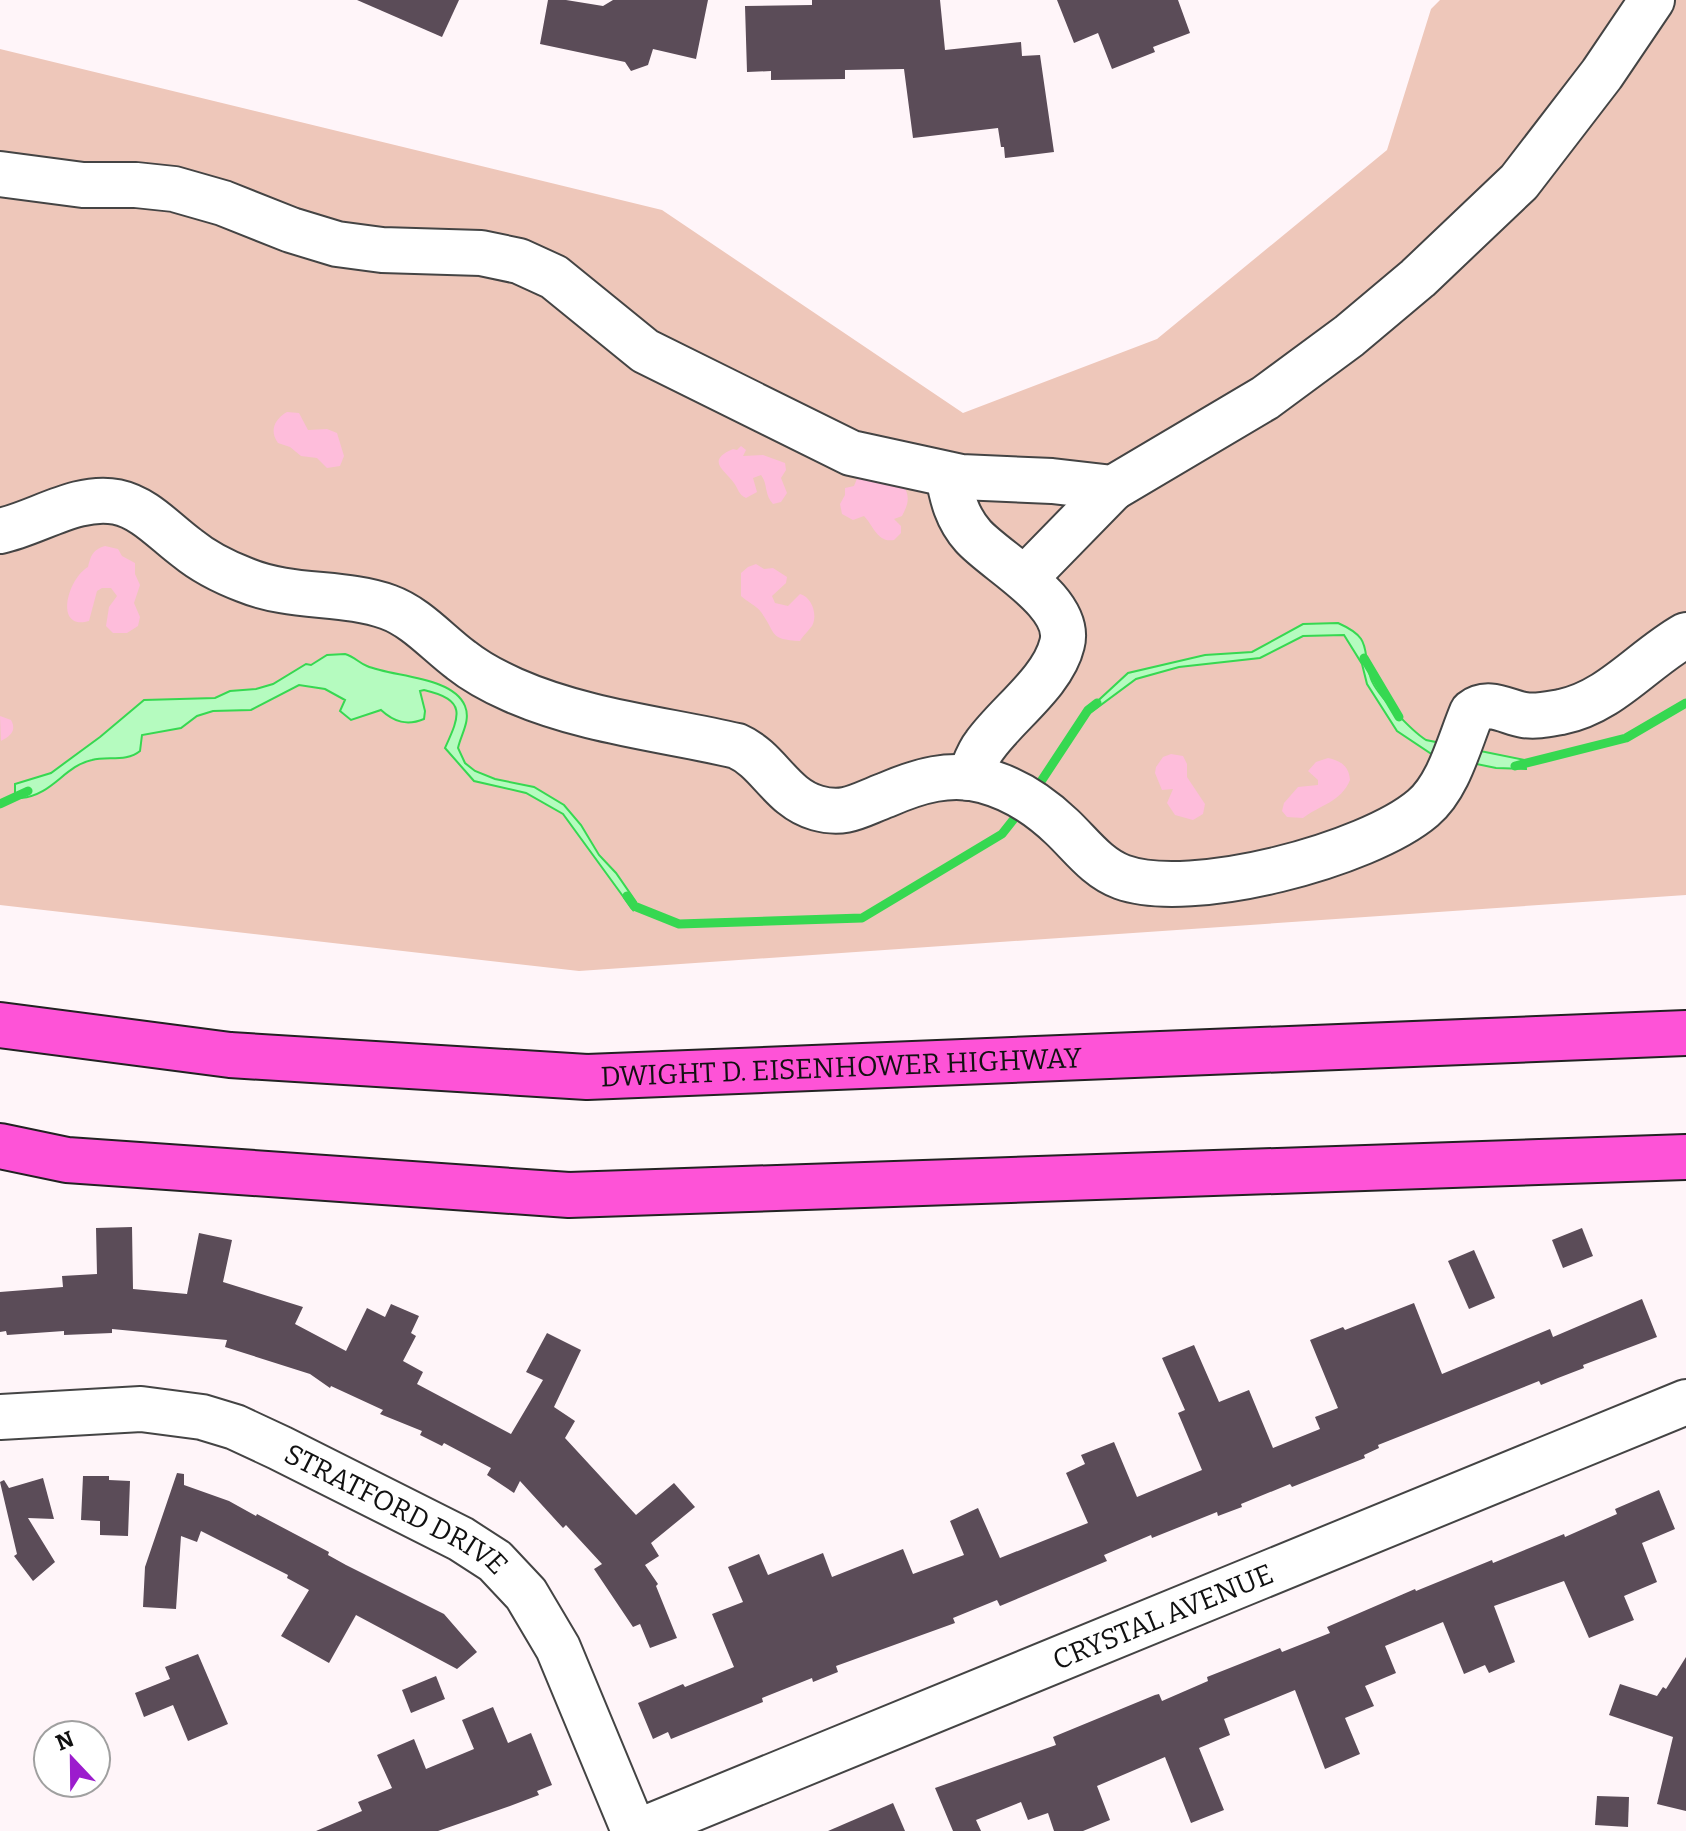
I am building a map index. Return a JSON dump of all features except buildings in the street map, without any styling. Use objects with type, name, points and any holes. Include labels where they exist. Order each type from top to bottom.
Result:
[{"type":"highway","name":"DWIGHT D. EISENHOWER HIGHWAY","points":[[0,1025],[230,1055],[587,1077],[1686,1033]]},
{"type":"highway","points":[[0,1146],[67,1160],[569,1195],[1686,1157]]},
{"type":"street","points":[[1025,578],[1113,488],[1265,398],[1349,336],[1418,278],[1519,182],[1602,74],[1652,0]]},
{"type":"street","points":[[0,174],[83,185],[174,189],[223,203],[337,244],[382,250],[481,253],[519,261],[554,277],[645,351],[851,453],[948,475],[993,481],[1052,481],[1113,488]]},
{"type":"street","points":[[948,475],[959,517],[972,535],[1025,578],[1055,613],[1063,628],[1062,644],[1043,678],[983,748],[969,778]]},
{"type":"street","points":[[0,531],[102,500],[132,507],[202,559],[249,582],[309,596],[364,601],[400,612],[464,663],[525,695],[576,711],[737,746],[751,752],[776,781],[797,799],[814,807],[847,811],[935,778],[954,776],[983,780],[1028,801],[1060,825],[1089,856],[1122,877],[1143,882],[1199,882],[1261,874],[1364,842],[1422,809],[1442,783],[1472,712],[1485,705],[1534,716],[1584,705],[1616,687],[1657,653],[1686,635]]},
{"type":"street","name":"CRYSTAL AVENUE","points":[[636,1831],[1686,1402]]},
{"type":"street","name":"STRATFORD DRIVE","points":[[0,1417],[141,1409],[202,1417],[235,1427],[280,1448],[461,1539],[495,1561],[526,1594],[558,1648],[636,1831]]},
{"type":"shaded area","points":[[1440,0],[1686,0],[1686,895],[579,971],[0,905],[0,49],[662,210],[963,413],[1157,339],[1387,150],[1431,9]]},
{"type":"shaded area","points":[[1338,623],[1362,640],[1371,679],[1380,694],[1426,740],[1525,760],[1526,769],[1496,768],[1433,755],[1397,731],[1367,684],[1362,664],[1344,635],[1303,636],[1260,658],[1179,667],[1136,679],[1090,713],[1088,710],[1128,673],[1205,655],[1252,652],[1303,624]]},
{"type":"shaded area","points":[[345,654],[378,670],[435,683],[458,696],[467,712],[458,748],[465,763],[495,779],[534,787],[564,805],[636,902],[633,910],[563,814],[526,793],[474,781],[445,748],[456,718],[453,704],[438,694],[424,690],[420,691],[424,719],[396,720],[381,710],[351,720],[340,711],[345,700],[325,689],[299,685],[251,710],[213,711],[197,716],[181,728],[142,735],[140,751],[135,754],[82,763],[32,796],[21,798],[15,793],[15,784],[51,773],[144,700],[215,698],[230,691],[256,689],[273,684],[327,655]]},
{"type":"sand","points":[[287,412],[299,413],[308,430],[327,429],[337,433],[344,456],[340,466],[327,468],[317,458],[301,456],[290,447],[278,443],[274,434],[275,425]]},
{"type":"sand","points":[[741,446],[746,450],[743,456],[763,455],[785,463],[786,470],[781,478],[787,493],[781,502],[773,504],[770,500],[761,475],[753,478],[757,492],[746,498],[722,470],[720,458]]},
{"type":"sand","points":[[858,476],[904,487],[908,502],[902,516],[894,519],[901,526],[901,533],[894,540],[879,536],[864,516],[853,520],[842,514],[840,504],[845,488],[854,486]]},
{"type":"sand","points":[[105,546],[118,549],[122,556],[135,563],[135,574],[140,585],[134,603],[140,617],[138,626],[127,633],[113,633],[106,626],[109,607],[117,596],[111,588],[97,591],[89,621],[78,622],[71,618],[68,611],[74,582],[88,567],[95,552]]},
{"type":"sand","points":[[756,564],[764,569],[773,568],[787,577],[786,583],[772,596],[775,603],[788,606],[800,594],[811,603],[814,622],[800,641],[778,637],[759,610],[741,596],[741,573]]},
{"type":"sand","points":[[0,716],[11,720],[13,727],[10,735],[1,741]]},
{"type":"sand","points":[[1171,754],[1183,756],[1187,764],[1187,777],[1205,804],[1203,814],[1193,820],[1175,815],[1167,803],[1173,789],[1162,790],[1155,773],[1163,757]]},
{"type":"sand","points":[[1328,758],[1346,768],[1350,780],[1346,787],[1336,798],[1303,818],[1287,817],[1282,811],[1284,803],[1298,787],[1318,785],[1318,780],[1308,771],[1316,762]]},
{"type":"waterway","points":[[1364,658],[1399,717]]},
{"type":"waterway","points":[[1034,792],[1088,710],[1097,703]]},
{"type":"waterway","points":[[1515,766],[1626,738],[1686,703]]},
{"type":"waterway","points":[[0,804],[28,791]]},
{"type":"waterway","points":[[627,896],[634,906],[679,924],[862,918],[1002,834],[1021,810]]}]
